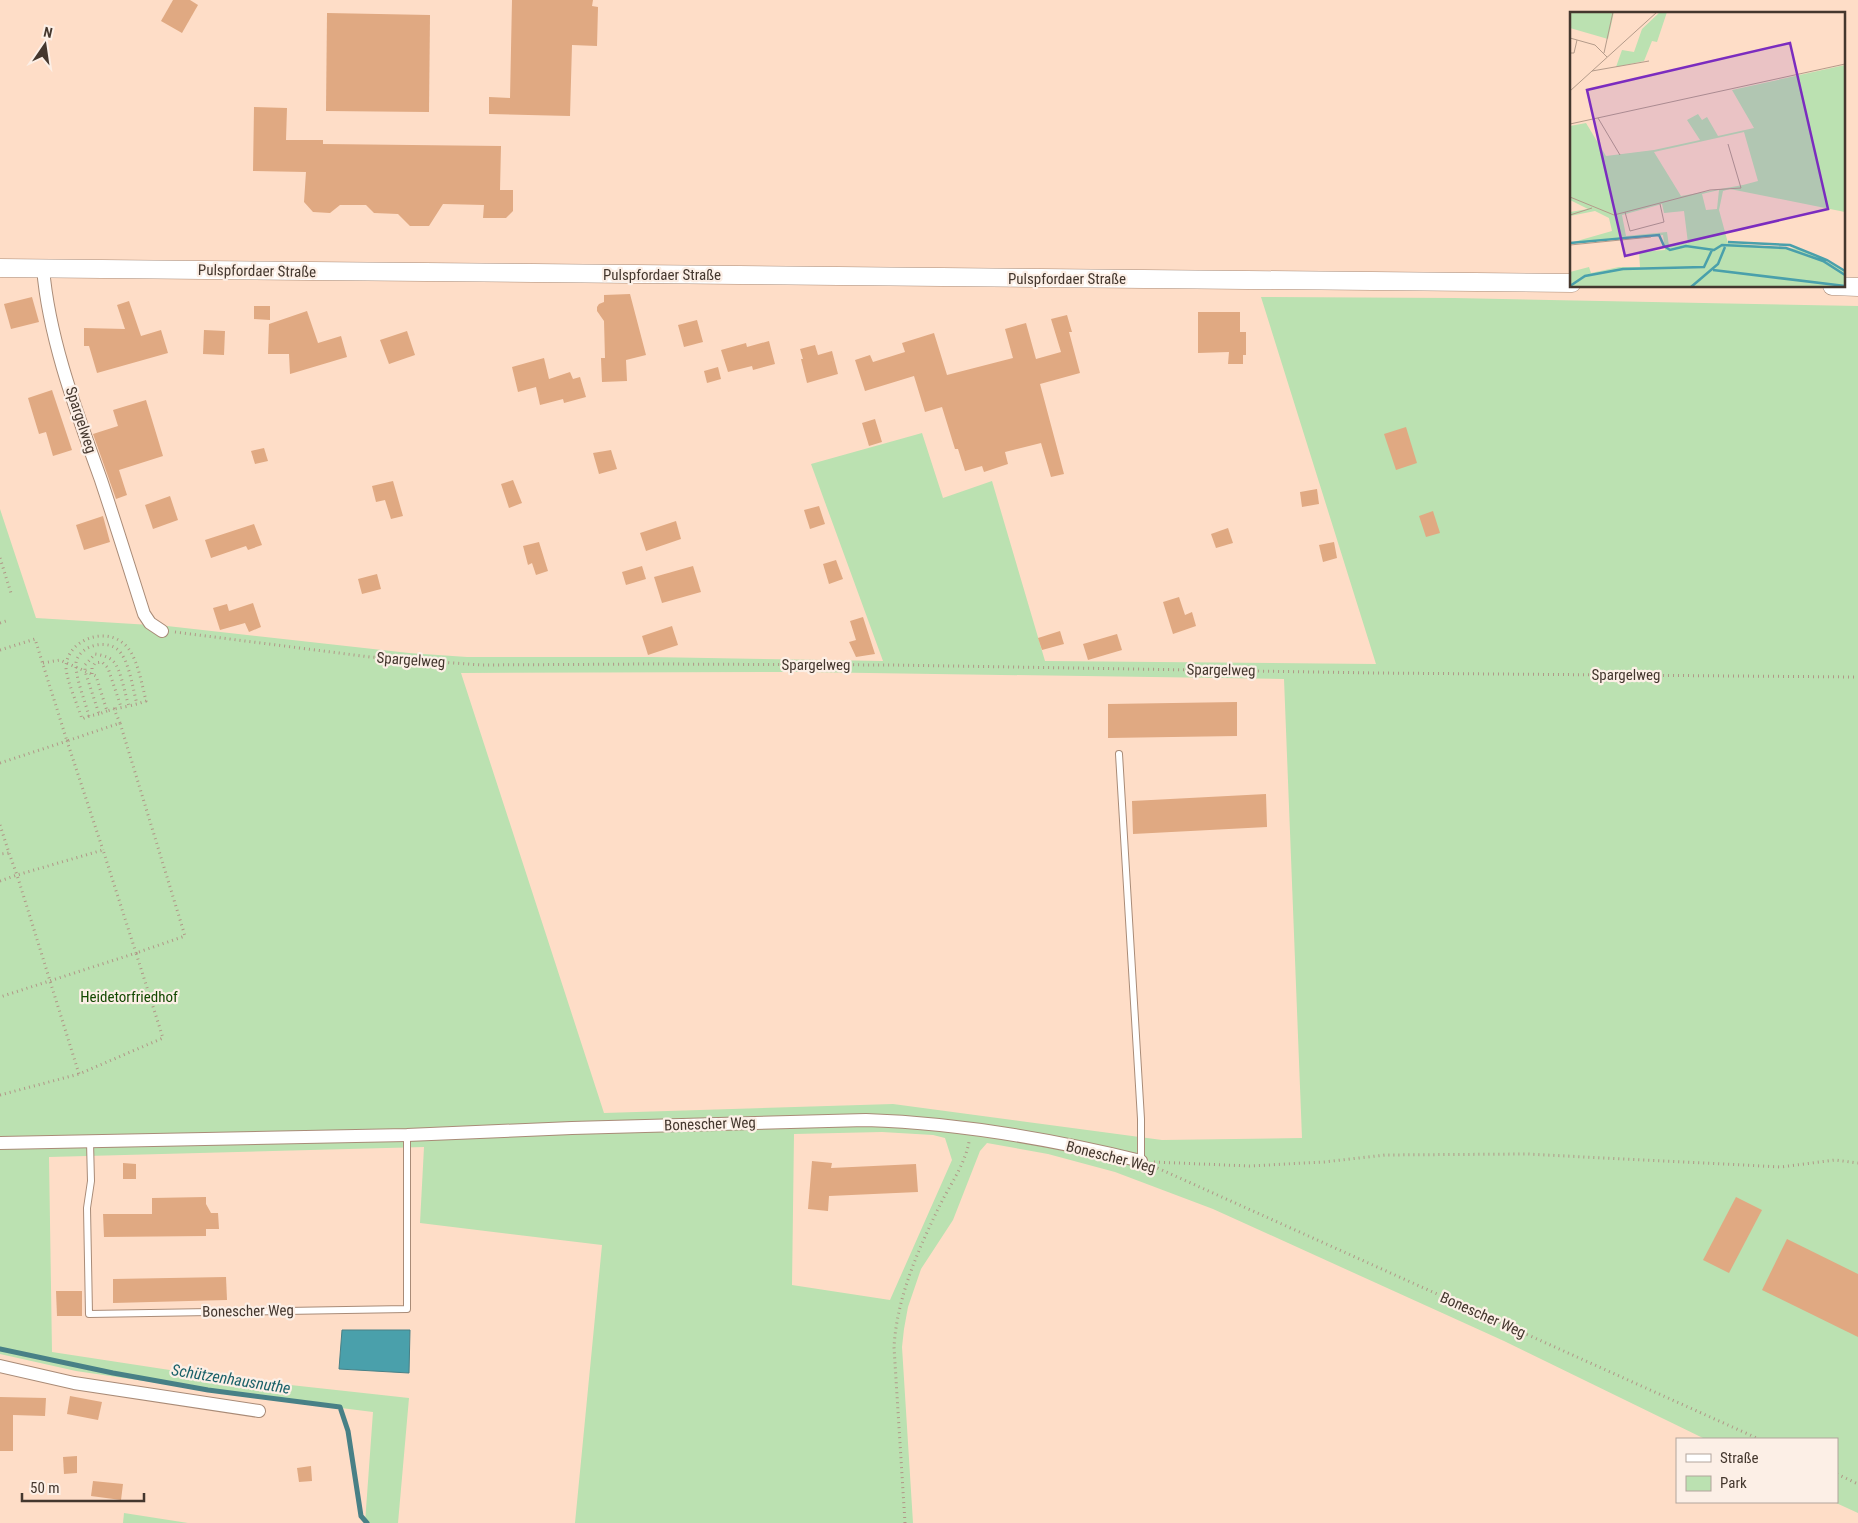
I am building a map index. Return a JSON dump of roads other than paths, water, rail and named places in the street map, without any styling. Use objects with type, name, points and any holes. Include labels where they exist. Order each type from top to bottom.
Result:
[{"type":"main road","name":"Pulspfordaer Straße","points":[[0,268],[1570,284]]},
{"type":"street","name":"Spargelweg","points":[[43,268],[45,286],[60,354],[80,421],[108,500],[144,614],[150,623],[162,631]]},
{"type":"street","name":"Bonescher Weg","points":[[0,1143],[407,1136],[572,1128],[866,1120],[898,1121],[971,1129],[1033,1139],[1141,1161]]},
{"type":"street","points":[[0,1366],[74,1384],[258,1411]]},
{"type":"lane","points":[[1119,754],[1141,1119],[1141,1161]]},
{"type":"lane","name":"Bonescher Weg","points":[[90,1142],[91,1181],[87,1208],[89,1314],[407,1309],[407,1136]]},
{"type":"water","points":[[342,1330],[410,1330],[409,1373],[339,1369]]},
{"type":"waterway","name":"Schützenhausnuthe","points":[[0,1349],[113,1373],[208,1390],[340,1407],[348,1431],[361,1516],[367,1523]]},
{"type":"park label","name":"Heidetorfriedhof","points":[[129,997]]}]
